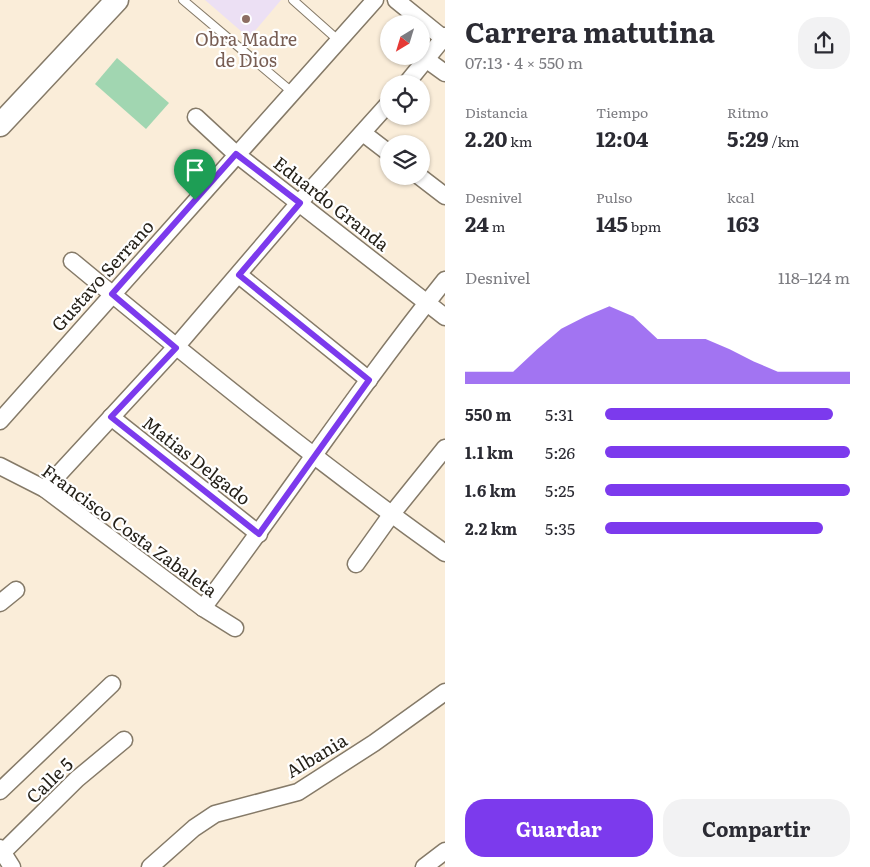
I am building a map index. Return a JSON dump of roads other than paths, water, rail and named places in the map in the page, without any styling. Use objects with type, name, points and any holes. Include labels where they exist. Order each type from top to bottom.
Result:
[{"type":"main road","points":[[0,104],[99,0]]},
{"type":"main road","points":[[0,125],[117,0]]},
{"type":"street","name":"Gustavo Serrano","points":[[0,421],[375,0]]},
{"type":"street","points":[[396,0],[444,37],[430,56]]},
{"type":"street","points":[[430,62],[445,74]]},
{"type":"street","points":[[414,75],[423,65]]},
{"type":"street","points":[[45,489],[176,348],[300,203],[380,113]]},
{"type":"street","name":"Eduardo Granda","points":[[196,118],[236,154],[445,317]]},
{"type":"street","points":[[363,133],[380,146]]},
{"type":"street","points":[[430,184],[445,196]]},
{"type":"street","points":[[72,261],[176,348],[314,456],[445,553]]},
{"type":"street","points":[[239,275],[369,380]]},
{"type":"street","points":[[203,608],[259,534],[369,380],[445,280]]},
{"type":"street","name":"Matias Delgado","points":[[111,417],[259,534]]},
{"type":"street","points":[[356,564],[391,514],[445,448]]},
{"type":"street","name":"Francisco Costa Zabaleta","points":[[0,466],[45,489],[203,608],[235,628]]},
{"type":"street","points":[[0,603],[16,590]]},
{"type":"street","points":[[0,791],[112,684]]},
{"type":"street","name":"Albania","points":[[150,867],[194,828],[215,814],[298,792],[443,696]]},
{"type":"street","name":"Calle 5","points":[[1,850],[77,779],[124,740]]},
{"type":"street","points":[[1,850],[12,867]]},
{"type":"street","points":[[424,867],[445,852]]},
{"type":"lane","points":[[183,0],[292,92]]},
{"type":"lane","points":[[293,0],[338,40]]},
{"type":"place","name":"Obra Madre de Dios","points":[[246,19]]}]
